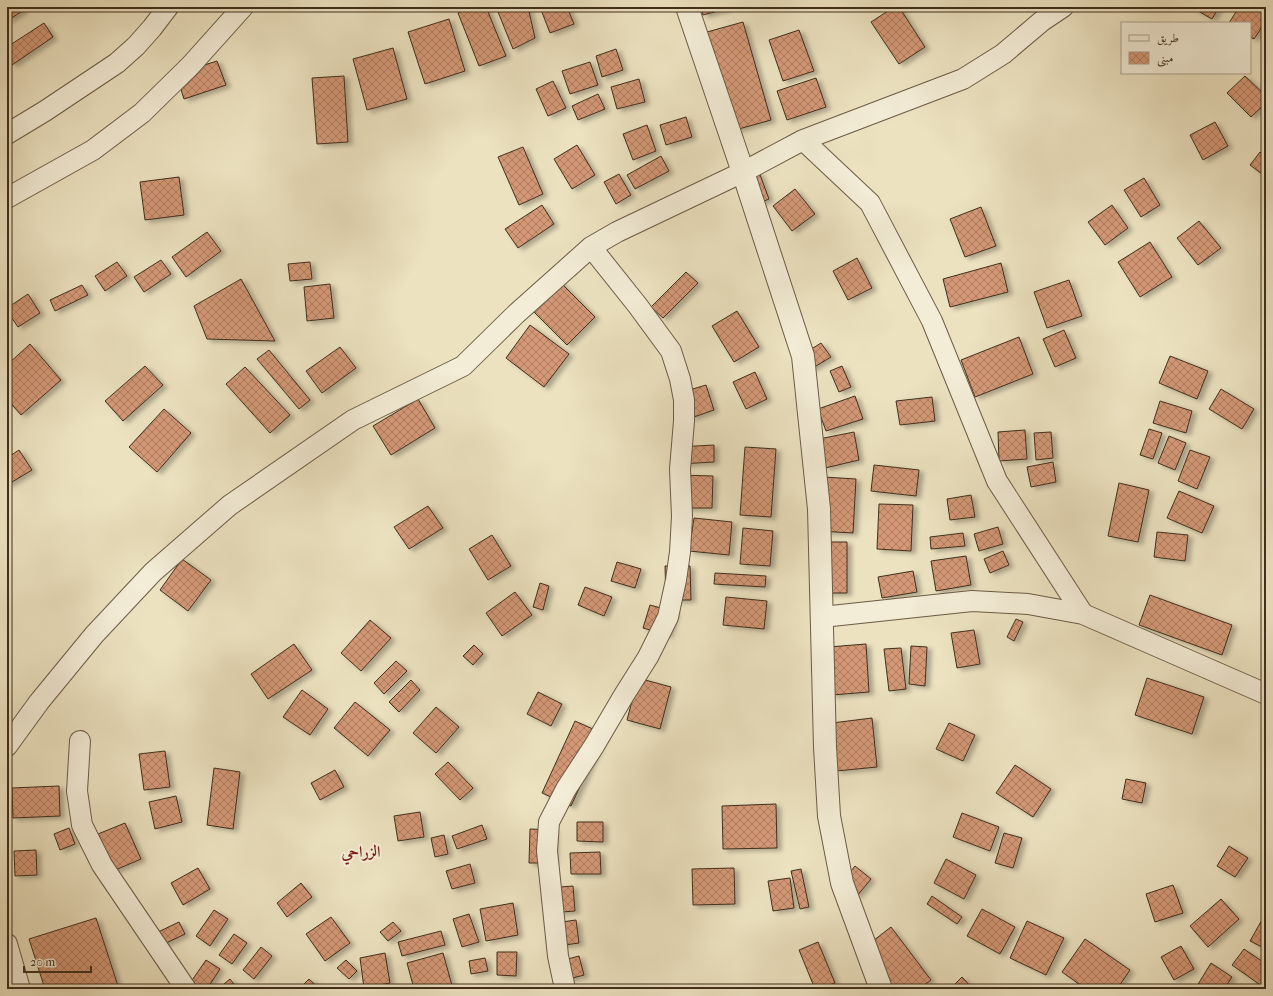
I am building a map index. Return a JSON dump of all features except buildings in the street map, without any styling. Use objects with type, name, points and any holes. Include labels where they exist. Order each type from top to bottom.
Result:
[{"type":"street","points":[[7,134],[45,111],[117,63],[140,42],[168,7]]},
{"type":"street","points":[[7,198],[93,150],[142,114],[190,66],[243,7]]},
{"type":"street","points":[[687,7],[803,356],[819,508],[825,747],[829,816],[842,883],[881,989]]},
{"type":"street","points":[[7,746],[39,702],[94,635],[153,572],[230,505],[353,420],[464,366],[516,314],[591,247],[617,232],[743,172],[803,140],[963,79],[1003,54],[1042,21],[1063,7]]},
{"type":"street","points":[[803,140],[870,203],[932,321],[997,481],[1083,614]]},
{"type":"street","points":[[565,989],[558,956],[547,851],[549,822],[566,789],[648,657],[668,617],[680,552],[682,516],[680,469],[684,421],[684,400],[680,379],[671,351],[638,306],[591,247]]},
{"type":"street","points":[[822,616],[972,601],[1028,604],[1083,614],[1266,694]]},
{"type":"street","points":[[80,741],[77,791],[82,825],[102,865],[186,989]]},
{"type":"street","points":[[7,944],[20,989]]},
{"type":"district","name":"الزراحي","points":[[361,851]]}]
